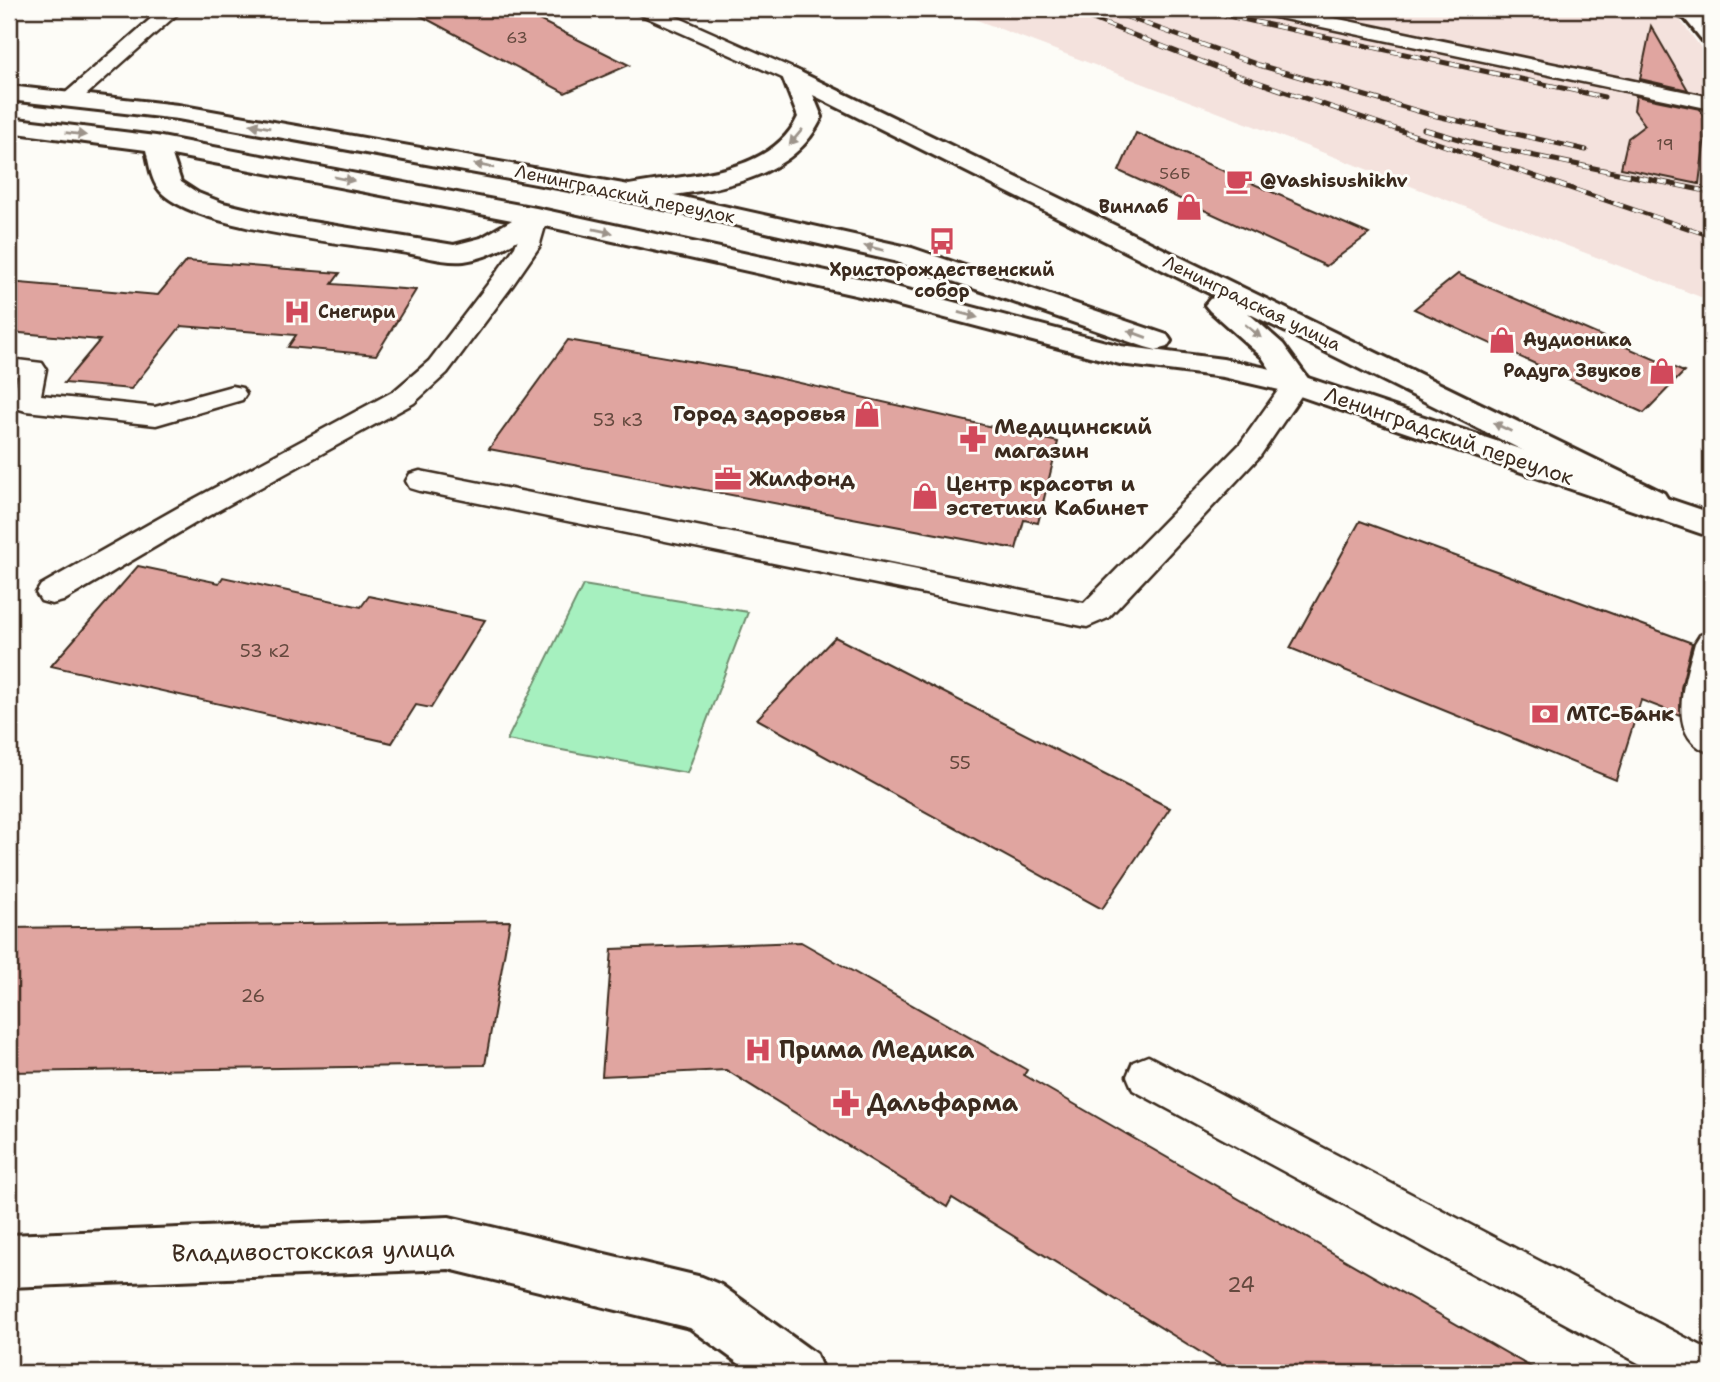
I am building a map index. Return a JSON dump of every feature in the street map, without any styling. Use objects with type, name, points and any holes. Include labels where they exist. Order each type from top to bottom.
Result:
[{"type":"main road","points":[[1690,11],[1711,36]]},
{"type":"main road","points":[[629,193],[748,170],[777,156],[799,139],[810,117],[794,76]]},
{"type":"main road","name":"Ленинградская улица","points":[[794,76],[1673,511],[1711,525]]},
{"type":"main road","name":"Ленинградский переулок","points":[[9,93],[178,112],[629,193],[902,254],[1139,334],[1223,368]]},
{"type":"main road","name":"Ленинградский переулок","points":[[9,125],[156,144],[536,216],[877,291],[1120,355],[1223,368],[1296,384],[1673,511]]},
{"type":"main road","points":[[156,144],[165,179],[173,189],[190,200],[234,214],[309,229],[461,253],[490,246],[536,216]]},
{"type":"main road","points":[[1161,258],[1266,342],[1287,366],[1296,384]]},
{"type":"main road","name":"Владивостокская улица","points":[[9,1262],[449,1243],[702,1304],[797,1373]]},
{"type":"lane","points":[[69,100],[173,9]]},
{"type":"lane","points":[[645,9],[794,76]]},
{"type":"lane","points":[[1265,9],[1711,103]]},
{"type":"lane","points":[[52,593],[188,514],[404,397],[438,367],[503,281],[527,247],[536,216]]},
{"type":"lane","points":[[9,366],[33,369],[26,402],[156,416],[232,394]]},
{"type":"lane","points":[[421,481],[1087,615],[1097,610],[1250,450],[1296,384]]},
{"type":"lane","points":[[1711,643],[1695,712],[1700,728],[1711,739]]},
{"type":"lane","points":[[1148,1076],[1704,1373]]},
{"type":"shaded area","points":[[948,9],[1655,9],[1681,21],[1711,61],[1711,301]]},
{"type":"green space","points":[[583,585],[748,612],[687,773],[507,740]]},
{"type":"building","points":[[408,9],[517,9],[629,65],[565,93]]},
{"type":"building","points":[[1651,26],[1688,90],[1640,79]]},
{"type":"building","points":[[1636,96],[1700,109],[1707,121],[1699,184],[1621,168],[1628,138],[1645,125],[1634,110]]},
{"type":"building","points":[[1136,133],[1369,234],[1326,266],[1119,171]]},
{"type":"building","points":[[186,261],[340,273],[332,284],[416,290],[376,355],[288,347],[296,335],[181,326],[131,389],[64,383],[100,340],[9,332],[9,282],[158,295]]},
{"type":"building","points":[[1458,274],[1684,372],[1644,413],[1414,309]]},
{"type":"building","points":[[568,340],[752,372],[1058,442],[1038,523],[1024,520],[1016,549],[489,449]]},
{"type":"building","name":"МТС-Банк","points":[[1360,521],[1692,643],[1681,688],[1680,715],[1641,700],[1616,780],[1290,648]]},
{"type":"building","points":[[138,566],[219,583],[223,577],[361,607],[369,596],[485,620],[431,708],[416,705],[392,743],[51,666]]},
{"type":"building","points":[[835,637],[1170,808],[1102,909],[757,719]]},
{"type":"building","points":[[510,921],[485,1065],[9,1072],[9,928]]},
{"type":"building","points":[[801,942],[1027,1070],[1024,1075],[1541,1373],[1234,1373],[952,1198],[947,1207],[726,1070],[602,1076],[612,949]]},
{"type":"railway","points":[[1067,9],[1231,73],[1711,236]]},
{"type":"railway","points":[[1105,9],[1259,65],[1428,114],[1586,150]]},
{"type":"railway","points":[[1196,9],[1604,97]]},
{"type":"railway","points":[[1424,129],[1476,144],[1711,192]]},
{"type":"place","name":"@Vashisushikhv","points":[[1239,181]]},
{"type":"place","name":"Винлаб","points":[[1189,207]]},
{"type":"place","name":"Христорождественский собор","points":[[942,241]]},
{"type":"place","name":"Снегири","points":[[297,312]]},
{"type":"place","name":"Аудионика","points":[[1502,340]]},
{"type":"place","name":"Радуга Звуков","points":[[1662,371]]},
{"type":"place","name":"Город здоровья","points":[[867,414]]},
{"type":"place","name":"Медицинский магазин","points":[[973,439]]},
{"type":"place","name":"Жилфонд","points":[[728,479]]},
{"type":"place","name":"Центр красоты и эстетики Кабинет","points":[[925,496]]},
{"type":"place","name":"МТС-Банк","points":[[1545,714]]},
{"type":"place","name":"Прима Медика","points":[[758,1050]]},
{"type":"place","name":"Дальфарма","points":[[846,1103]]}]
